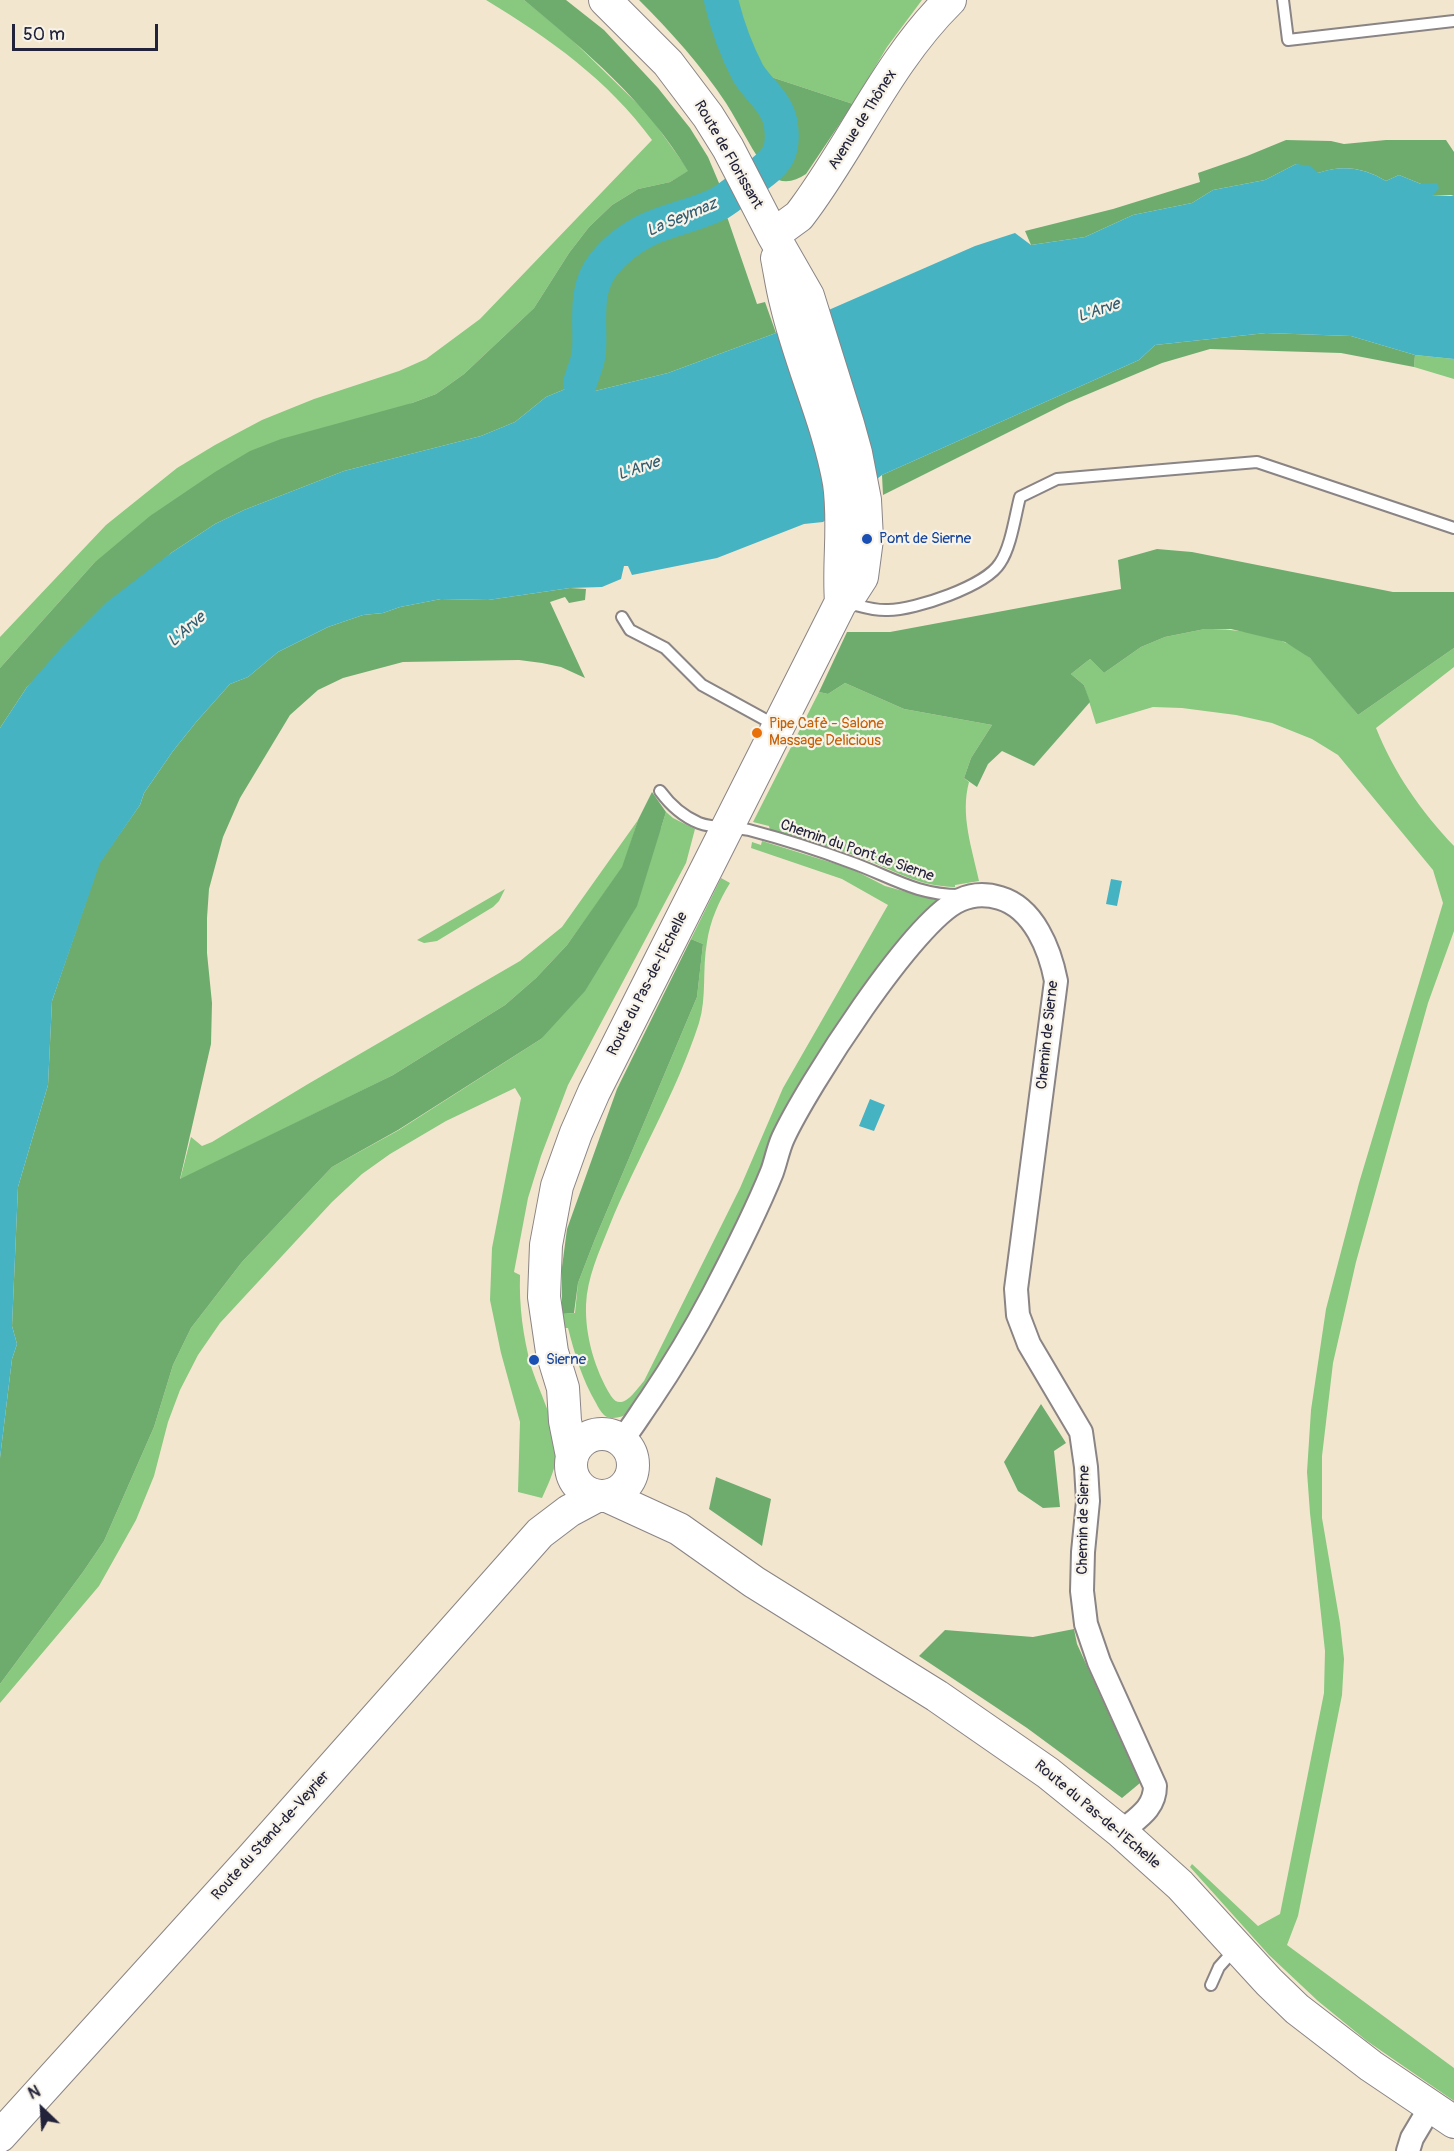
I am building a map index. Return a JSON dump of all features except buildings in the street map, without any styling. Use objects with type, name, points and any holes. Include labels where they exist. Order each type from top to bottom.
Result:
[{"type":"main road","name":"Route de Florissant","points":[[605,0],[656,50],[691,93],[728,148],[769,226],[848,424]]},
{"type":"main road","name":"Avenue de Thônex","points":[[769,226],[799,216],[848,145],[890,74],[915,39],[950,0]]},
{"type":"main road","name":"Route de Florissant","points":[[797,300],[819,408]]},
{"type":"main road","name":"Route du Pas-de-l'Echelle","points":[[819,408],[834,462],[842,505],[845,596]]},
{"type":"main road","name":"Route du Pas-de-l'Echelle","points":[[572,1460],[565,1421],[563,1388],[552,1352],[544,1297],[546,1245],[557,1186],[594,1092],[845,596],[862,577],[867,530],[861,477],[848,424]]},
{"type":"main road","name":"Route du Pas-de-l'Echelle","points":[[563,1388],[595,1424],[620,1444],[678,1529]]},
{"type":"main road","points":[[596,1435],[620,1444],[632,1474],[628,1482],[615,1494],[602,1496],[586,1492],[577,1485],[572,1475],[572,1460],[577,1446],[585,1439],[596,1435]]},
{"type":"main road","name":"Route du Stand-de-Veyrier","points":[[540,1533],[572,1460]]},
{"type":"main road","name":"Route du Pas-de-l'Echelle","points":[[602,1496],[678,1529],[754,1582],[937,1696],[1071,1790],[1180,1885],[1269,1982],[1314,2023],[1371,2066],[1442,2114]]},
{"type":"main road","name":"Route du Stand-de-Veyrier","points":[[0,2136],[251,1859],[540,1533],[569,1511],[602,1496]]},
{"type":"street","points":[[620,1444],[677,1359],[706,1307],[748,1228],[783,1139],[805,1098],[857,1017],[927,925],[960,900],[978,895]]},
{"type":"street","name":"Chemin de Sierne","points":[[978,895],[1007,900],[1029,919],[1047,947],[1056,981],[1018,1277],[1017,1302],[1018,1315],[1029,1344],[1081,1432],[1088,1501],[1082,1592],[1086,1624],[1099,1662],[1155,1785],[1153,1802],[1121,1832]]},
{"type":"street","points":[[1408,2151],[1412,2138],[1442,2114]]},
{"type":"lane","points":[[1283,0],[1288,40],[1454,21]]},
{"type":"lane","points":[[845,596],[872,609],[903,609],[964,589],[986,577],[1000,563],[1008,544],[1020,497],[1057,479],[1257,462],[1454,528]]},
{"type":"lane","points":[[622,617],[630,630],[665,648],[702,685],[778,727]]},
{"type":"lane","name":"Chemin du Pont de Sierne","points":[[660,791],[668,802],[701,824],[747,830],[851,862],[896,882],[935,894],[978,895]]},
{"type":"lane","points":[[1211,1985],[1219,1967],[1236,1948]]},
{"type":"green space","points":[[486,0],[524,0],[566,34],[648,114],[689,171],[670,182],[638,189],[612,205],[589,227],[569,253],[534,308],[464,374],[436,394],[412,403],[94,563],[0,668],[0,637],[106,525],[177,468],[262,420],[314,399],[399,371],[426,359],[480,319],[652,140],[635,118],[597,79],[555,45]]},
{"type":"green space","points":[[524,0],[566,0],[604,30],[658,88],[690,128],[708,157],[727,202],[723,205],[757,304],[765,302],[776,333],[668,373],[591,392],[580,383],[546,397],[515,422],[481,436],[344,471],[244,510],[215,524],[171,553],[27,687],[0,728],[0,668],[94,563],[150,516],[250,451],[281,439],[412,403],[436,394],[464,374],[534,308],[569,253],[589,227],[612,205],[638,189],[670,182],[688,171],[654,123],[614,79]]},
{"type":"green space","points":[[639,0],[734,0],[739,27],[759,73],[853,104],[806,174],[788,181],[779,180],[770,175],[706,75]]},
{"type":"green space","points":[[734,0],[922,0],[887,47],[853,104],[759,73],[739,27]]},
{"type":"green space","points":[[1286,140],[1331,141],[1344,144],[1386,140],[1446,140],[1454,152],[1454,196],[1431,196],[1421,184],[1399,175],[1386,181],[1362,170],[1345,168],[1318,173],[1296,164],[1265,180],[1213,190],[1192,203],[1133,215],[1085,237],[1031,245],[1025,231],[1113,209],[1200,182],[1198,173]]},
{"type":"green space","points":[[1266,333],[1351,336],[1415,355],[1414,367],[1341,353],[1210,349],[1162,363],[1067,403],[883,495],[882,475],[1139,360],[1155,345]]},
{"type":"green space","points":[[1415,355],[1454,359],[1454,379],[1414,367]]},
{"type":"green space","points":[[1157,549],[1192,552],[1393,592],[1454,592],[1454,648],[1358,715],[1310,658],[1285,642],[1231,629],[1205,629],[1165,637],[1141,647],[1104,673],[1090,659],[1071,674],[1084,685],[1090,702],[1034,766],[1002,751],[988,764],[977,787],[964,778],[971,758],[992,725],[904,709],[845,683],[828,694],[819,692],[847,632],[890,632],[1121,589],[1118,560]]},
{"type":"green space","points":[[570,588],[586,589],[585,600],[569,603],[565,597],[550,602],[585,678],[561,667],[519,660],[403,662],[343,678],[318,690],[290,715],[240,798],[223,837],[209,889],[207,953],[212,1003],[211,1044],[180,1179],[393,1075],[505,1005],[536,978],[567,945],[622,867],[638,820],[652,792],[666,812],[637,906],[585,991],[541,1039],[398,1130],[332,1167],[242,1262],[191,1328],[173,1365],[154,1427],[104,1541],[0,1684],[0,1458],[12,1359],[17,1344],[12,1326],[18,1187],[48,1085],[52,1001],[99,863],[140,805],[144,793],[197,721],[230,684],[248,677],[278,652],[328,627],[363,615],[383,613],[400,607],[441,599],[488,600]]},
{"type":"green space","points":[[1205,629],[1260,634],[1287,643],[1310,658],[1323,671],[1358,715],[1454,648],[1454,667],[1376,728],[1409,791],[1454,846],[1454,931],[1428,1003],[1356,1262],[1333,1363],[1322,1456],[1322,1518],[1340,1623],[1344,1659],[1342,1695],[1298,1916],[1287,1945],[1454,2068],[1454,2101],[1367,2041],[1318,2001],[1269,1955],[1190,1867],[1192,1864],[1258,1926],[1280,1914],[1324,1693],[1325,1651],[1307,1472],[1311,1410],[1326,1309],[1359,1183],[1443,903],[1433,870],[1338,755],[1312,739],[1272,723],[1236,715],[1182,708],[1153,707],[1096,724],[1084,685],[1071,674],[1090,659],[1104,673],[1141,647],[1165,637]]},
{"type":"green space","points":[[845,683],[904,709],[992,725],[971,758],[964,778],[969,782],[966,819],[979,881],[955,885],[955,887],[931,884],[899,874],[867,860],[770,830],[769,826],[753,822],[819,692],[828,694]]},
{"type":"green space","points":[[666,812],[695,829],[686,863],[568,1085],[528,1198],[514,1272],[520,1275],[522,1321],[531,1366],[551,1421],[558,1450],[550,1481],[542,1498],[518,1492],[520,1422],[501,1353],[490,1300],[492,1248],[521,1098],[515,1088],[446,1121],[390,1154],[362,1174],[332,1202],[220,1323],[198,1355],[180,1390],[168,1422],[154,1476],[136,1520],[99,1586],[0,1703],[0,1684],[104,1541],[154,1427],[173,1365],[191,1328],[242,1262],[332,1167],[399,1130],[541,1039],[661,828]]},
{"type":"green space","points":[[638,820],[623,867],[567,945],[536,978],[505,1005],[393,1075],[180,1180],[191,1137],[202,1146],[212,1142],[520,961],[562,927]]},
{"type":"green space","points":[[762,841],[852,869],[885,886],[943,902],[907,936],[745,1210],[692,1320],[630,1413],[610,1418],[601,1411],[587,1385],[568,1328],[564,1328],[562,1314],[575,1313],[578,1283],[697,997],[703,944],[691,939],[721,878],[730,883],[722,897],[708,934],[703,1003],[699,1023],[668,1101],[609,1227],[589,1285],[586,1317],[592,1352],[605,1386],[615,1401],[620,1402],[629,1398],[644,1381],[740,1188],[783,1088],[888,905],[842,879],[751,848],[752,842],[761,845]]},
{"type":"green space","points":[[505,889],[493,907],[437,941],[424,943],[417,940]]},
{"type":"green space","points":[[691,939],[703,944],[697,997],[595,1239],[578,1283],[574,1313],[562,1314],[562,1267],[567,1229],[617,1089]]},
{"type":"green space","points":[[1041,1404],[1066,1443],[1054,1451],[1060,1507],[1043,1508],[1018,1491],[1004,1462]]},
{"type":"green space","points":[[716,1477],[771,1499],[762,1546],[709,1509]]},
{"type":"green space","points":[[1074,1629],[1077,1644],[1140,1783],[1122,1798],[1027,1728],[919,1656],[945,1630],[1033,1637]]},
{"type":"water","name":"L'Arve","points":[[1296,164],[1310,166],[1318,173],[1345,168],[1362,170],[1386,181],[1399,175],[1421,184],[1437,183],[1439,188],[1432,196],[1454,196],[1454,359],[1415,355],[1351,336],[1266,333],[1155,345],[1139,360],[882,475],[823,522],[804,524],[717,558],[632,575],[628,566],[624,566],[621,579],[602,587],[570,588],[488,600],[441,599],[400,607],[383,613],[363,615],[328,627],[278,652],[248,677],[230,684],[173,751],[144,793],[140,805],[100,863],[52,1001],[48,1085],[18,1187],[12,1326],[17,1344],[12,1359],[0,1458],[0,728],[27,687],[61,648],[107,602],[171,553],[215,524],[244,510],[344,471],[481,436],[515,422],[546,397],[580,383],[591,392],[668,373],[776,333],[975,246],[1015,233],[1031,245],[1085,237],[1133,215],[1192,203],[1213,190],[1265,180]]},
{"type":"water","points":[[1111,879],[1122,881],[1117,906],[1106,904]]},
{"type":"water","points":[[870,1099],[885,1105],[874,1131],[859,1126]]},
{"type":"waterway","name":"La Seymaz","points":[[580,383],[589,352],[589,306],[593,284],[608,259],[647,230],[702,211],[724,200],[767,168],[779,152],[782,136],[777,111],[748,73],[732,37],[721,0]]},
{"type":"place","name":"Pont de Sierne","points":[[867,539]]},
{"type":"place","name":"Pipe Cafè - Salone Massage Delicious","points":[[757,733]]},
{"type":"place","name":"Sierne","points":[[534,1360]]}]
